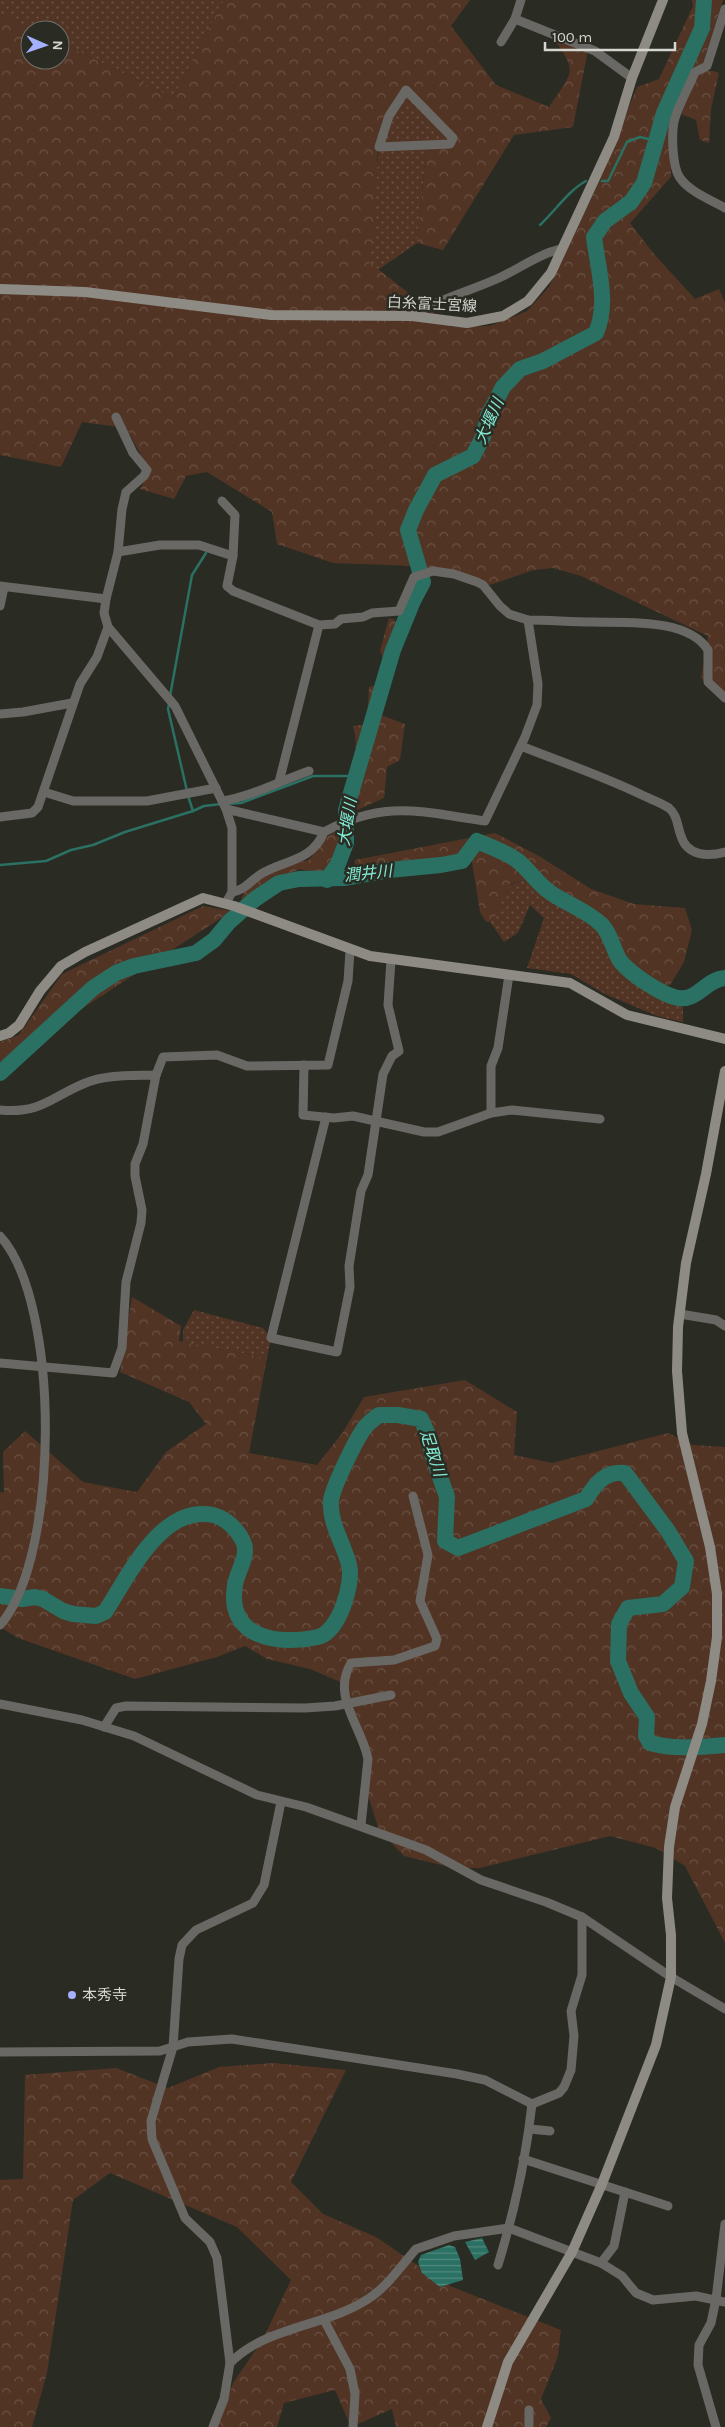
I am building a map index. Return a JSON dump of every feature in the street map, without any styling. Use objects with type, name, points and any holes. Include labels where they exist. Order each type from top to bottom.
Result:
[{"type":"street","points":[[501,42],[515,19],[522,0]]},
{"type":"street","name":"白糸富士宮線","points":[[0,289],[85,292],[272,315],[412,316],[467,323],[503,316],[528,301],[541,288],[561,249],[614,137],[632,78],[663,0]]},
{"type":"street","points":[[725,8],[707,66],[695,72],[674,119],[674,161],[680,178],[700,195],[725,208]]},
{"type":"street","points":[[515,19],[595,51],[632,78]]},
{"type":"street","points":[[406,90],[453,138],[450,144],[379,147],[389,116],[406,90]]},
{"type":"street","points":[[412,316],[432,304],[502,276],[544,253],[561,249]]},
{"type":"street","points":[[116,417],[133,453],[147,470],[144,476],[126,492],[122,509],[118,552],[104,613],[108,627],[175,706],[224,805],[232,828],[232,892],[230,905]]},
{"type":"street","points":[[222,501],[235,515],[233,556],[227,586],[233,591],[319,625],[335,624],[341,619],[363,617],[372,613],[398,611],[414,577],[429,572],[454,574],[483,585],[509,614],[528,620],[656,624],[687,632],[697,637],[708,650],[708,682],[725,698]]},
{"type":"street","points":[[118,552],[160,545],[199,545],[233,556]]},
{"type":"street","points":[[0,606],[2,587],[106,599]]},
{"type":"street","points":[[224,805],[324,832],[354,817],[378,811],[392,810],[485,821],[521,746],[537,706],[538,684],[528,620]]},
{"type":"street","points":[[278,782],[319,625]]},
{"type":"street","points":[[0,817],[32,813],[38,807],[72,703],[80,684],[96,657],[108,627]]},
{"type":"street","points":[[0,714],[72,703]]},
{"type":"street","points":[[521,746],[616,782],[670,809],[678,819],[681,836],[686,846],[697,854],[714,855],[725,852]]},
{"type":"street","points":[[224,805],[309,771]]},
{"type":"street","points":[[44,792],[83,801],[147,801],[216,788]]},
{"type":"street","points":[[232,892],[245,888],[262,873],[294,862],[322,839],[324,832]]},
{"type":"street","points":[[0,1036],[9,1033],[19,1025],[40,991],[60,966],[203,898],[230,905],[350,951],[391,960],[570,983],[627,1016],[725,1039]]},
{"type":"street","points":[[0,1363],[113,1373],[122,1348],[126,1282],[141,1223],[142,1210],[135,1176],[135,1164],[143,1144],[156,1075],[163,1057],[217,1055],[247,1066],[328,1065],[348,981],[350,951]]},
{"type":"street","points":[[326,1117],[271,1338],[338,1352],[350,1287],[349,1266],[362,1191],[368,1175],[383,1074],[392,1056],[399,1051],[388,1005],[391,960]]},
{"type":"street","points":[[491,1113],[492,1066],[498,1048],[509,975]]},
{"type":"street","points":[[304,1065],[303,1115],[326,1117],[353,1116],[424,1132],[438,1132],[491,1113],[512,1110],[600,1119]]},
{"type":"street","points":[[486,2427],[508,2362],[572,2252],[602,2184],[656,2045],[671,1977],[671,1935],[667,1898],[669,1847],[675,1807],[702,1724],[711,1681],[717,1637],[716,1594],[710,1547],[682,1433],[677,1371],[680,1314],[686,1263],[706,1174],[725,1070]]},
{"type":"street","points":[[0,1110],[16,1112],[40,1106],[83,1084],[102,1078],[156,1075]]},
{"type":"street","points":[[0,1236],[20,1266],[30,1296],[41,1368],[44,1459],[42,1505],[27,1575],[9,1614],[0,1625]]},
{"type":"street","points":[[680,1314],[716,1320],[725,1326]]},
{"type":"street","points":[[361,1825],[368,1759],[366,1749],[346,1704],[344,1691],[346,1672],[351,1664],[394,1660],[435,1646],[437,1639],[420,1601],[428,1555],[413,1496]]},
{"type":"street","points":[[104,1727],[116,1708],[126,1706],[305,1708],[346,1704],[391,1695]]},
{"type":"street","points":[[0,1704],[82,1720],[134,1736],[190,1761],[232,1784],[281,1802],[306,1807],[361,1825],[377,1833],[426,1850],[481,1880],[582,1917],[671,1977],[725,2010]]},
{"type":"street","points":[[213,2427],[224,2399],[230,2363],[217,2258],[210,2242],[185,2218],[152,2140],[151,2121],[173,2046],[179,1959],[182,1945],[196,1930],[252,1903],[264,1885],[281,1802]]},
{"type":"street","points":[[0,2052],[160,2051],[188,2042],[232,2039],[485,2080],[532,2104],[559,2093],[564,2087],[571,2070],[574,2036],[571,2011],[582,1974],[582,1917]]},
{"type":"street","points":[[498,2265],[509,2228],[530,2128],[532,2104]]},
{"type":"street","points":[[530,2128],[550,2131]]},
{"type":"street","points":[[523,2159],[668,2206]]},
{"type":"street","points":[[601,2263],[614,2246],[625,2192]]},
{"type":"street","points":[[716,2427],[698,2365],[699,2346],[721,2300],[725,2224]]},
{"type":"street","points":[[230,2363],[242,2350],[263,2339],[324,2320],[368,2299],[416,2249],[454,2236],[509,2228],[601,2263],[622,2276],[636,2293],[653,2300],[696,2296],[721,2300]]},
{"type":"street","points":[[324,2320],[350,2369],[355,2394],[353,2427]]},
{"type":"street","points":[[529,2410],[529,2427]]},
{"type":"green space","points":[[0,0],[224,0],[173,98],[70,47],[70,20],[20,20],[20,23],[0,13]]},
{"type":"green space","points":[[224,0],[470,0],[451,26],[496,85],[549,107],[568,77],[570,70],[569,63],[550,33],[588,50],[573,127],[514,135],[443,250],[417,243],[426,152],[456,139],[407,86],[378,142],[375,226],[369,262],[452,327],[490,326],[527,311],[549,287],[592,197],[637,87],[659,79],[693,6],[692,0],[723,0],[703,63],[687,72],[671,115],[671,177],[630,223],[654,254],[695,299],[719,289],[725,303],[725,693],[701,678],[708,636],[581,576],[553,568],[534,570],[490,585],[422,569],[414,546],[414,566],[333,563],[277,544],[272,512],[207,472],[186,476],[174,499],[140,489],[150,471],[126,428],[82,422],[61,467],[0,455],[0,13],[20,23],[20,70],[70,70],[70,47],[173,98]]},
{"type":"green space","points":[[701,71],[719,73],[711,109],[709,143],[700,140],[696,120],[681,114],[690,90]]},
{"type":"green space","points":[[406,85],[456,139],[426,152],[417,243],[378,270],[369,263],[379,147]]},
{"type":"green space","points":[[389,618],[395,620],[400,640],[381,715],[405,724],[400,760],[387,767],[384,798],[357,810],[350,802],[340,800],[351,772],[355,755],[356,746],[353,726],[367,724],[369,687],[376,685],[383,658],[380,650]]},
{"type":"green space","points":[[346,824],[354,828],[353,841],[344,864],[336,874],[319,874],[299,869],[240,905],[243,894],[257,878],[276,868],[309,860],[324,839]]},
{"type":"green space","points":[[495,833],[539,856],[591,889],[634,904],[685,908],[692,930],[684,962],[670,985],[657,989],[621,970],[611,944],[596,927],[556,899],[522,880],[510,884],[493,921],[486,922],[480,912],[472,862],[418,872],[353,877],[355,860]]},
{"type":"green space","points":[[522,880],[589,915],[652,986],[683,1004],[683,1022],[657,1016],[605,994],[571,974],[527,968],[544,918],[530,905],[518,933],[504,942],[490,922],[505,887]]},
{"type":"green space","points":[[203,906],[232,911],[0,1062],[0,1042],[19,1035],[62,974]]},
{"type":"green space","points":[[132,1297],[181,1326],[179,1341],[267,1358],[249,1453],[317,1465],[343,1432],[364,1397],[465,1380],[517,1412],[514,1455],[552,1463],[668,1433],[693,1445],[725,1447],[725,1943],[685,1866],[656,1848],[610,1836],[480,1868],[454,1868],[404,1856],[379,1830],[365,1786],[361,1729],[345,1684],[310,1669],[267,1659],[245,1646],[217,1657],[135,1679],[18,1638],[0,1627],[0,1492],[4,1493],[3,1452],[25,1431],[83,1482],[137,1492],[166,1452],[206,1424],[189,1402],[120,1372]]},
{"type":"green space","points":[[194,1310],[263,1328],[271,1338],[267,1358],[183,1342],[183,1330]]},
{"type":"green space","points":[[274,2063],[346,2070],[291,2182],[323,2214],[376,2237],[445,2284],[561,2330],[558,2356],[541,2399],[551,2418],[546,2427],[396,2427],[392,2409],[351,2427],[335,2390],[284,2403],[277,2427],[217,2427],[233,2383],[263,2339],[291,2280],[237,2227],[110,2173],[73,2200],[47,2373],[32,2427],[0,2427],[0,2180],[23,2179],[25,2075],[116,2068],[168,2088],[219,2067]]},
{"type":"water","points":[[482,2238],[489,2252],[475,2260],[465,2242]]},
{"type":"water","points":[[449,2245],[455,2247],[460,2259],[463,2280],[440,2287],[422,2273],[418,2262],[421,2255]]},
{"type":"waterway","name":"大堰川","points":[[327,880],[338,864],[346,843],[346,810],[393,650],[423,582],[408,530],[416,510],[435,475],[473,456],[483,437],[488,416],[503,387],[520,369],[543,361],[596,333],[602,310],[602,298],[594,237],[605,221],[631,202],[644,183],[664,113],[702,28],[704,0]]},
{"type":"waterway","points":[[602,181],[608,181],[627,142],[640,137],[657,141]]},
{"type":"waterway","points":[[540,225],[568,195],[586,181]]},
{"type":"waterway","points":[[170,696],[192,575],[206,553]]},
{"type":"waterway","points":[[169,704],[168,709],[187,791]]},
{"type":"waterway","points":[[226,804],[241,803],[313,776],[356,776]]},
{"type":"waterway","points":[[188,796],[193,811]]},
{"type":"waterway","points":[[0,865],[46,861],[71,850],[93,845],[125,832],[204,806],[221,804]]},
{"type":"waterway","name":"潤井川","points":[[0,1073],[93,988],[116,973],[134,966],[196,953],[214,940],[229,922],[255,899],[279,883],[299,879],[344,878],[389,870],[462,861],[477,841],[513,858],[551,893],[596,920],[608,934],[621,962],[632,973],[656,989],[671,996],[685,998],[697,993],[712,982],[725,978]]},
{"type":"waterway","name":"足取川","points":[[0,1596],[22,1599],[35,1597],[43,1599],[63,1611],[96,1616],[105,1612],[148,1546],[162,1532],[177,1521],[194,1515],[213,1515],[231,1525],[241,1537],[245,1546],[244,1557],[235,1585],[234,1603],[239,1617],[247,1627],[258,1634],[272,1638],[287,1640],[318,1637],[326,1633],[338,1617],[349,1583],[349,1565],[334,1525],[331,1509],[333,1493],[346,1461],[363,1430],[379,1415],[398,1415],[421,1419],[429,1437],[432,1454],[447,1497],[445,1541],[458,1548],[586,1499],[602,1479],[612,1474],[625,1473],[668,1531],[686,1561],[682,1587],[663,1604],[628,1608],[619,1624],[618,1661],[631,1693],[647,1717],[646,1736],[650,1743],[678,1747],[725,1745]]},
{"type":"place","name":"本秀寺","points":[[72,1995]]}]
